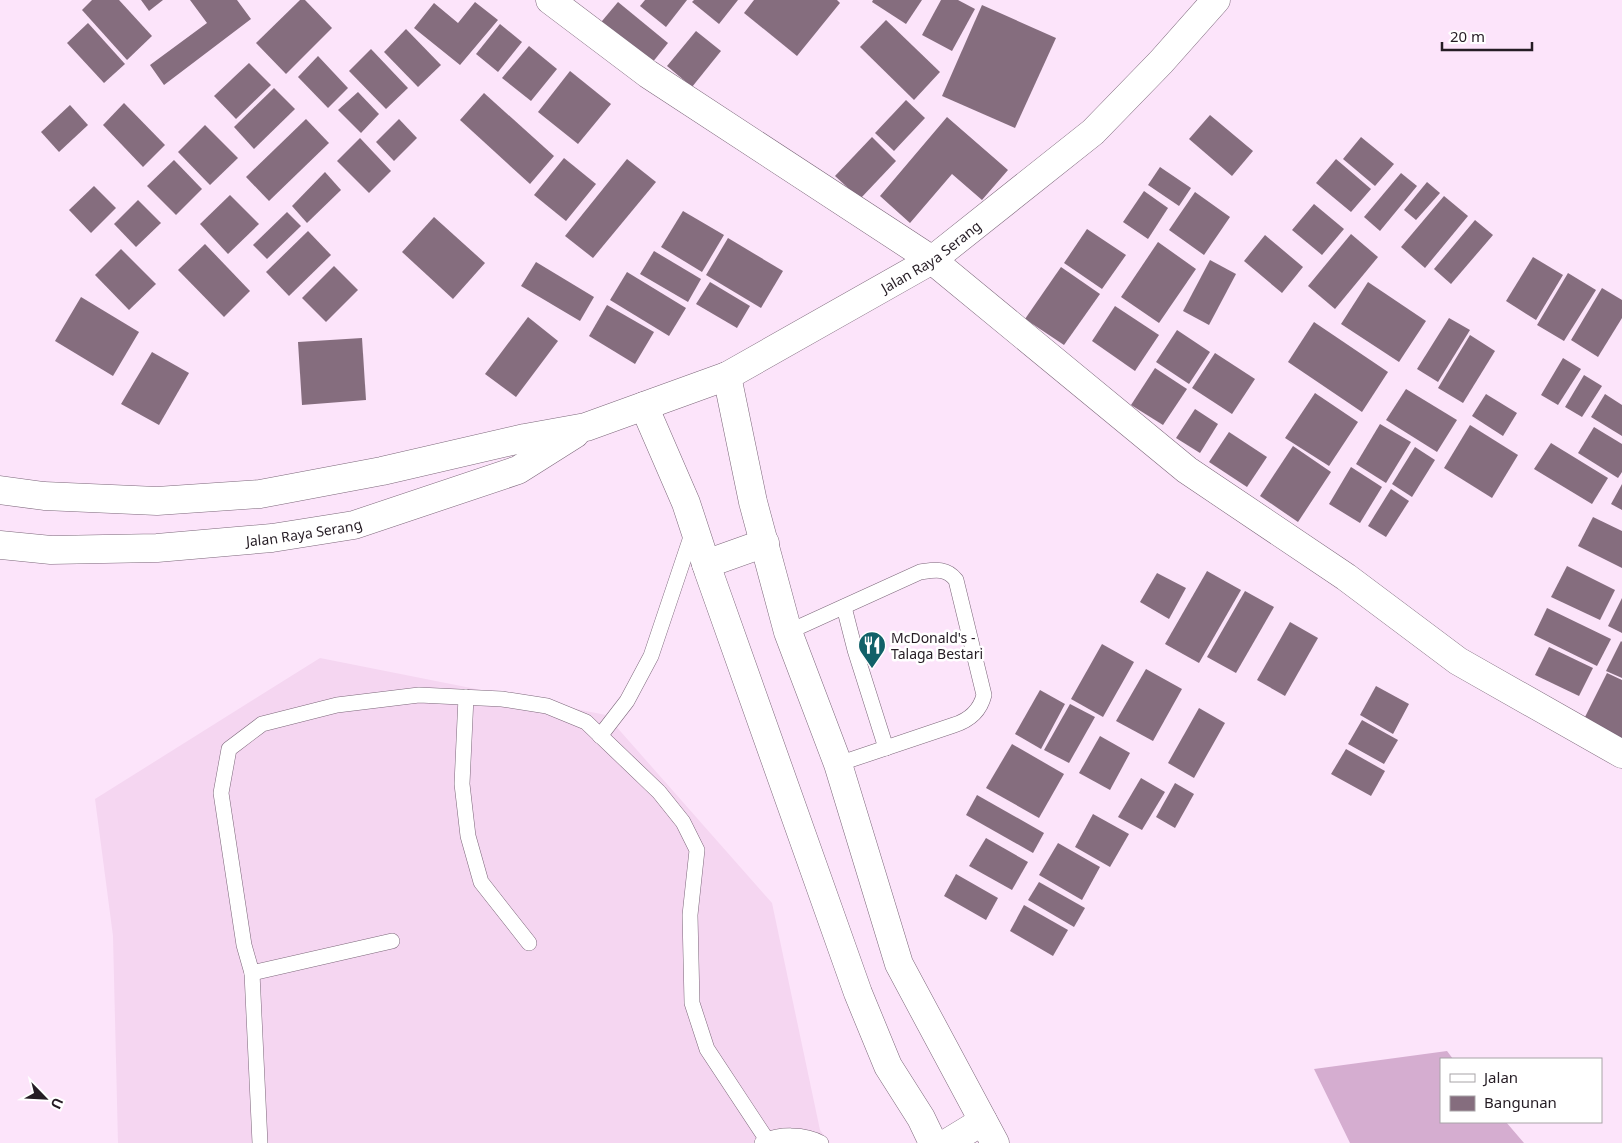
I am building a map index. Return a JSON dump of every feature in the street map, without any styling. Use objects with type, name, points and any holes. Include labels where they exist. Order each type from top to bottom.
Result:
[{"type":"main road","points":[[550,0],[648,74],[932,260],[1187,470],[1346,577],[1458,661],[1622,754]]},
{"type":"main road","name":"Jalan Raya Serang","points":[[0,490],[44,496],[157,500],[260,494],[382,471],[525,438],[586,427],[726,376],[932,260],[1093,132],[1161,62],[1216,0]]},
{"type":"main road","points":[[726,376],[764,543],[788,632],[838,764],[898,964],[989,1132],[947,1143]]},
{"type":"main road","points":[[644,406],[686,503],[862,1002],[888,1066],[921,1118],[933,1143]]},
{"type":"main road","name":"Jalan Raya Serang","points":[[0,545],[51,550],[157,548],[272,538],[354,525],[518,470],[586,427]]},
{"type":"main road","points":[[706,564],[764,543]]},
{"type":"lane","points":[[600,736],[627,701],[651,656],[694,527]]},
{"type":"lane","points":[[788,632],[920,572],[942,570],[952,575],[956,580],[984,694],[977,711],[965,721],[838,764]]},
{"type":"lane","points":[[844,607],[855,650],[886,748]]},
{"type":"lane","points":[[260,1143],[252,973],[244,945],[220,793],[229,749],[262,724],[337,705],[420,695],[502,699],[547,706],[586,722],[659,792],[683,822],[697,850],[690,915],[692,1003],[707,1049],[764,1141],[788,1136],[821,1143]]},
{"type":"lane","points":[[466,697],[462,784],[468,836],[481,882],[530,944]]},
{"type":"lane","points":[[252,973],[392,941]]},
{"type":"shaded area","points":[[320,658],[606,715],[772,903],[820,1130],[830,1143],[118,1143],[113,936],[95,799]]},
{"type":"shaded area","points":[[1447,1051],[1452,1058],[1440,1058],[1440,1123],[1507,1123],[1524,1143],[1350,1143],[1314,1069]]},
{"type":"building","points":[[92,0],[119,0],[152,36],[127,60],[82,10]]},
{"type":"building","points":[[141,0],[163,0],[149,11]]},
{"type":"building","points":[[190,0],[237,0],[251,19],[164,85],[150,65],[207,23]]},
{"type":"building","points":[[300,0],[305,0],[332,28],[286,74],[256,43]]},
{"type":"building","points":[[645,0],[687,0],[666,27],[640,6]]},
{"type":"building","points":[[694,0],[738,0],[719,24],[692,2]]},
{"type":"building","points":[[754,0],[837,0],[840,3],[797,56],[744,13]]},
{"type":"building","points":[[873,0],[922,0],[906,24],[872,2]]},
{"type":"building","points":[[941,0],[958,0],[975,9],[952,51],[922,35]]},
{"type":"building","points":[[475,2],[498,20],[460,65],[414,28],[434,3],[458,23]]},
{"type":"building","points":[[618,2],[668,43],[648,68],[597,27]]},
{"type":"building","points":[[982,5],[1056,38],[1015,128],[942,96]]},
{"type":"building","points":[[886,20],[940,72],[914,100],[860,47]]},
{"type":"building","points":[[88,23],[125,64],[104,83],[67,43]]},
{"type":"building","points":[[500,24],[522,42],[498,72],[476,54]]},
{"type":"building","points":[[406,29],[441,65],[418,87],[384,52]]},
{"type":"building","points":[[696,31],[721,51],[692,87],[667,66]]},
{"type":"building","points":[[529,46],[557,69],[531,101],[502,78]]},
{"type":"building","points":[[371,49],[408,88],[386,109],[349,71]]},
{"type":"building","points":[[318,56],[348,88],[328,108],[298,77]]},
{"type":"building","points":[[249,63],[271,85],[236,119],[214,96]]},
{"type":"building","points":[[570,71],[611,104],[578,144],[538,112]]},
{"type":"building","points":[[274,88],[295,109],[254,149],[234,127]]},
{"type":"building","points":[[358,92],[379,114],[361,133],[338,110]]},
{"type":"building","points":[[484,93],[554,156],[530,184],[460,120]]},
{"type":"building","points":[[906,100],[925,118],[894,151],[875,133]]},
{"type":"building","points":[[124,103],[165,145],[143,167],[103,125]]},
{"type":"building","points":[[70,105],[88,125],[59,152],[41,132]]},
{"type":"building","points":[[1210,115],[1253,151],[1232,176],[1189,139]]},
{"type":"building","points":[[947,117],[1008,170],[982,200],[952,174],[910,223],[880,196]]},
{"type":"building","points":[[306,119],[329,143],[269,201],[246,177]]},
{"type":"building","points":[[399,119],[417,138],[394,161],[376,142]]},
{"type":"building","points":[[205,125],[238,158],[210,185],[178,152]]},
{"type":"building","points":[[872,137],[896,161],[860,199],[835,176]]},
{"type":"building","points":[[1361,137],[1394,164],[1375,186],[1343,159]]},
{"type":"building","points":[[360,138],[391,171],[369,193],[337,161]]},
{"type":"building","points":[[564,158],[596,184],[566,221],[534,195]]},
{"type":"building","points":[[627,159],[656,182],[593,258],[565,236]]},
{"type":"building","points":[[1336,159],[1371,189],[1351,212],[1316,183]]},
{"type":"building","points":[[174,160],[202,189],[176,215],[147,186]]},
{"type":"building","points":[[1160,167],[1191,188],[1179,206],[1148,185]]},
{"type":"building","points":[[325,172],[341,190],[307,223],[292,206]]},
{"type":"building","points":[[1401,173],[1417,186],[1380,231],[1364,217]]},
{"type":"building","points":[[1427,182],[1440,193],[1416,220],[1404,210]]},
{"type":"building","points":[[94,186],[116,208],[91,233],[69,210]]},
{"type":"building","points":[[1144,191],[1168,208],[1148,239],[1123,222]]},
{"type":"building","points":[[1195,192],[1230,217],[1204,255],[1169,230]]},
{"type":"building","points":[[230,195],[259,224],[228,254],[200,224]]},
{"type":"building","points":[[1444,196],[1468,216],[1425,268],[1401,247]]},
{"type":"building","points":[[138,200],[161,223],[136,247],[114,224]]},
{"type":"building","points":[[1314,204],[1344,229],[1322,255],[1292,230]]},
{"type":"building","points":[[683,211],[724,235],[702,272],[661,247]]},
{"type":"building","points":[[287,212],[301,226],[267,259],[253,245]]},
{"type":"building","points":[[434,217],[485,263],[453,299],[402,252]]},
{"type":"building","points":[[1475,220],[1493,235],[1451,284],[1434,269]]},
{"type":"building","points":[[1087,229],[1126,255],[1102,289],[1064,263]]},
{"type":"building","points":[[308,231],[331,255],[289,296],[266,272]]},
{"type":"building","points":[[1351,234],[1378,257],[1335,309],[1308,286]]},
{"type":"building","points":[[1265,235],[1303,267],[1282,293],[1244,261]]},
{"type":"building","points":[[728,238],[783,271],[761,308],[706,275]]},
{"type":"building","points":[[1158,242],[1196,269],[1159,323],[1121,297]]},
{"type":"building","points":[[205,244],[250,291],[224,317],[178,270]]},
{"type":"building","points":[[121,249],[156,284],[129,310],[95,275]]},
{"type":"building","points":[[654,251],[701,279],[688,302],[640,274]]},
{"type":"building","points":[[1533,257],[1563,275],[1536,320],[1506,301]]},
{"type":"building","points":[[1210,260],[1236,274],[1209,325],[1183,311]]},
{"type":"building","points":[[536,262],[594,297],[580,321],[521,286]]},
{"type":"building","points":[[334,266],[358,290],[326,322],[302,298]]},
{"type":"building","points":[[1061,267],[1100,294],[1064,345],[1025,319]]},
{"type":"building","points":[[627,272],[686,308],[669,336],[610,300]]},
{"type":"building","points":[[1568,273],[1596,290],[1564,341],[1537,325]]},
{"type":"building","points":[[710,282],[750,306],[737,328],[696,304]]},
{"type":"building","points":[[1368,282],[1426,321],[1399,362],[1341,324]]},
{"type":"building","points":[[1602,288],[1622,300],[1622,318],[1598,357],[1571,340]]},
{"type":"building","points":[[81,297],[139,332],[113,376],[55,341]]},
{"type":"building","points":[[607,305],[654,332],[635,364],[589,336]]},
{"type":"building","points":[[1115,306],[1159,335],[1135,371],[1092,341]]},
{"type":"building","points":[[528,317],[558,341],[516,397],[485,374]]},
{"type":"building","points":[[1449,318],[1470,330],[1438,382],[1417,369]]},
{"type":"building","points":[[1314,322],[1388,372],[1362,412],[1288,362]]},
{"type":"building","points":[[1177,330],[1210,352],[1189,384],[1156,362]]},
{"type":"building","points":[[1470,335],[1495,351],[1463,403],[1438,388]]},
{"type":"building","points":[[362,338],[366,400],[302,405],[298,342]]},
{"type":"building","points":[[152,352],[189,373],[159,425],[121,404]]},
{"type":"building","points":[[1215,353],[1255,379],[1232,414],[1192,388]]},
{"type":"building","points":[[1563,358],[1581,369],[1558,405],[1541,395]]},
{"type":"building","points":[[1155,368],[1187,389],[1163,425],[1131,405]]},
{"type":"building","points":[[1584,375],[1602,386],[1582,417],[1565,407]]},
{"type":"building","points":[[1406,389],[1457,420],[1437,452],[1386,420]]},
{"type":"building","points":[[1315,393],[1358,422],[1329,466],[1285,438]]},
{"type":"building","points":[[1486,394],[1517,413],[1503,436],[1472,416]]},
{"type":"building","points":[[1605,394],[1622,405],[1622,436],[1591,417]]},
{"type":"building","points":[[1195,409],[1218,424],[1200,453],[1176,438]]},
{"type":"building","points":[[1380,424],[1411,442],[1386,483],[1356,464]]},
{"type":"building","points":[[1470,425],[1518,455],[1492,498],[1444,468]]},
{"type":"building","points":[[1594,427],[1622,444],[1622,472],[1618,478],[1578,453]]},
{"type":"building","points":[[1229,432],[1267,457],[1247,487],[1209,462]]},
{"type":"building","points":[[1551,443],[1608,478],[1592,504],[1534,469]]},
{"type":"building","points":[[1293,446],[1331,472],[1298,522],[1260,496]]},
{"type":"building","points":[[1415,447],[1435,460],[1412,497],[1392,484]]},
{"type":"building","points":[[1351,467],[1382,487],[1360,523],[1329,504]]},
{"type":"building","points":[[1622,484],[1622,510],[1611,504]]},
{"type":"building","points":[[1391,489],[1409,501],[1386,537],[1368,526]]},
{"type":"building","points":[[1593,517],[1622,531],[1622,568],[1578,546]]},
{"type":"building","points":[[1567,566],[1615,590],[1600,620],[1551,597]]},
{"type":"building","points":[[1207,571],[1241,590],[1199,663],[1165,644]]},
{"type":"building","points":[[1157,573],[1186,588],[1169,619],[1140,602]]},
{"type":"building","points":[[1245,591],[1274,607],[1236,673],[1207,657]]},
{"type":"building","points":[[1622,598],[1622,633],[1608,626]]},
{"type":"building","points":[[1547,608],[1611,639],[1597,666],[1534,635]]},
{"type":"building","points":[[1290,622],[1318,638],[1285,696],[1257,680]]},
{"type":"building","points":[[1622,642],[1622,678],[1606,671]]},
{"type":"building","points":[[1102,644],[1134,662],[1103,717],[1071,699]]},
{"type":"building","points":[[1549,647],[1593,668],[1579,696],[1535,675]]},
{"type":"building","points":[[1146,669],[1182,689],[1153,741],[1116,721]]},
{"type":"building","points":[[1607,673],[1622,680],[1622,740],[1583,721]]},
{"type":"building","points":[[1376,686],[1409,704],[1393,734],[1360,715]]},
{"type":"building","points":[[1040,690],[1065,704],[1041,749],[1015,734]]},
{"type":"building","points":[[1070,704],[1095,717],[1069,763],[1044,750]]},
{"type":"building","points":[[1199,708],[1225,723],[1194,778],[1168,763]]},
{"type":"building","points":[[1362,720],[1398,740],[1384,764],[1348,744]]},
{"type":"building","points":[[1100,736],[1130,753],[1110,790],[1079,773]]},
{"type":"building","points":[[1012,744],[1064,774],[1039,818],[986,788]]},
{"type":"building","points":[[1346,749],[1385,771],[1371,796],[1331,774]]},
{"type":"building","points":[[1141,778],[1165,792],[1142,830],[1118,817]]},
{"type":"building","points":[[1175,783],[1194,794],[1175,828],[1156,817]]},
{"type":"building","points":[[977,795],[1044,833],[1033,853],[966,815]]},
{"type":"building","points":[[1093,814],[1129,834],[1110,867],[1075,847]]},
{"type":"building","points":[[986,838],[1028,862],[1012,890],[969,866]]},
{"type":"building","points":[[1058,843],[1100,867],[1082,900],[1039,875]]},
{"type":"building","points":[[956,874],[998,898],[986,920],[944,896]]},
{"type":"building","points":[[1039,882],[1085,908],[1074,927],[1028,900]]},
{"type":"building","points":[[1024,905],[1068,930],[1053,956],[1010,931]]},
{"type":"place","name":"McDonald's - Talaga Bestari","points":[[872,669]]}]
